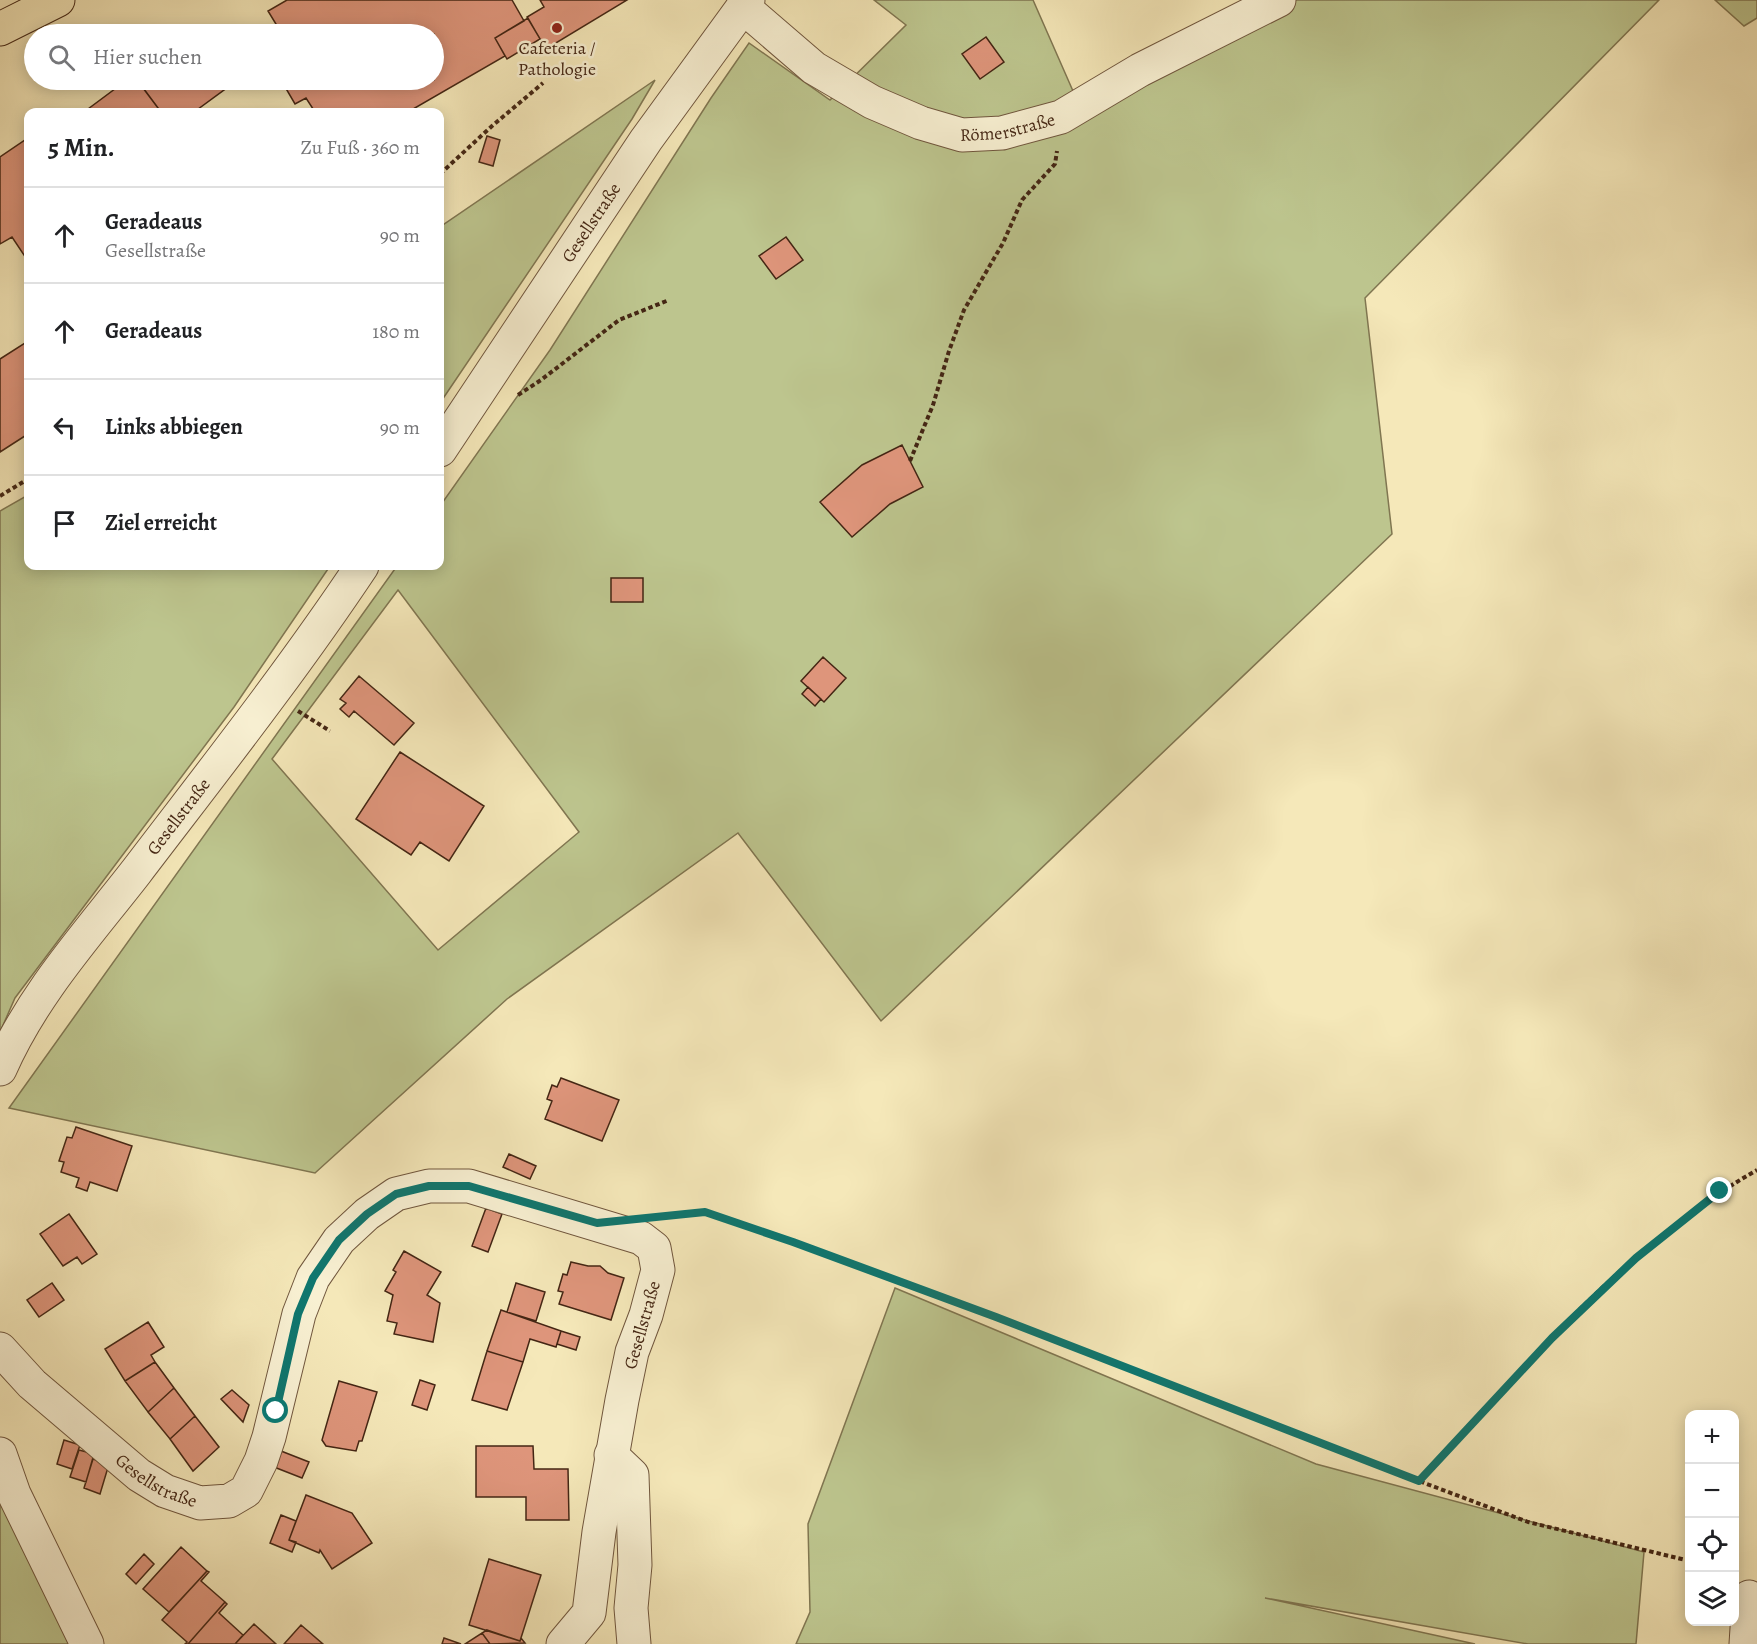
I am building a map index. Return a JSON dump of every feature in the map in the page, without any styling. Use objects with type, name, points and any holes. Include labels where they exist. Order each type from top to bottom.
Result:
[{"type":"main road","points":[[8,17],[58,0]]},
{"type":"street","name":"Römerstraße","points":[[746,4],[813,68],[872,102],[921,123],[962,135],[1002,133],[1061,117],[1140,70],[1279,0]]},
{"type":"street","name":"Gesellstraße","points":[[444,444],[646,140],[746,4]]},
{"type":"street","name":"Gesellstraße","points":[[0,1069],[33,1004],[76,945],[128,882],[272,695],[360,570]]},
{"type":"street","name":"Gesellstraße","points":[[0,1349],[32,1384],[139,1475],[165,1491],[200,1503],[229,1501],[246,1491],[261,1461],[269,1437],[298,1314],[313,1278],[339,1240],[367,1214],[396,1194],[429,1186],[469,1186],[641,1238],[654,1248],[658,1270],[646,1315],[632,1352],[611,1455],[589,1613],[563,1644]]},
{"type":"street","points":[[0,1454],[14,1494],[87,1644]]},
{"type":"street","points":[[611,1455],[632,1474],[634,1565],[631,1608],[634,1644]]},
{"type":"street","points":[[1739,1609],[1746,1644]]},
{"type":"street","points":[[1729,1644],[1734,1626]]},
{"type":"path","points":[[444,170],[543,83]]},
{"type":"path","points":[[910,461],[933,405],[964,310],[1003,243],[1022,201],[1055,164],[1061,117]]},
{"type":"path","points":[[515,397],[541,380],[619,320],[669,300]]},
{"type":"path","points":[[0,496],[24,481]]},
{"type":"path","points":[[1419,1481],[1552,1338],[1636,1258],[1720,1191],[1757,1170]]},
{"type":"path","points":[[662,1216],[705,1212],[996,1317],[1528,1522],[1685,1560]]},
{"type":"green space","points":[[874,0],[1033,0],[1073,91],[1256,0],[1659,0],[1365,298],[1392,534],[881,1021],[738,833],[507,999],[315,1173],[9,1108],[394,570],[444,570],[444,500],[550,350],[711,98],[749,43],[830,100],[906,25]],"holes":[[[398,590],[579,832],[438,950],[272,759]]]},
{"type":"green space","points":[[1715,0],[1757,0],[1757,18],[1744,26]]},
{"type":"green space","points":[[655,80],[632,119],[444,397],[444,224]]},
{"type":"green space","points":[[24,497],[24,570],[327,570],[234,707],[15,998],[0,1032],[0,511]]},
{"type":"green space","points":[[895,1288],[1316,1464],[1644,1552],[1636,1644],[1528,1644],[1265,1598],[1475,1644],[796,1644],[810,1612],[808,1524]]},
{"type":"green space","points":[[0,1477],[72,1644],[0,1644]]},
{"type":"building","points":[[287,0],[512,0],[524,21],[495,38],[505,56],[415,108],[312,108],[306,98],[295,104],[287,90],[444,90],[444,24],[276,24],[268,11]]},
{"type":"building","name":"Cafeteria / Pathologie","points":[[540,0],[627,0],[546,49],[527,17],[544,7]]},
{"type":"building","points":[[528,18],[540,39],[507,59],[495,38]]},
{"type":"building","points":[[986,37],[1004,62],[980,79],[962,54]]},
{"type":"building","points":[[114,90],[144,90],[158,108],[89,108]]},
{"type":"building","points":[[145,90],[224,90],[199,108],[158,108]]},
{"type":"building","points":[[487,136],[500,140],[493,166],[479,162]]},
{"type":"building","points":[[24,141],[24,255],[12,237],[0,244],[0,157]]},
{"type":"building","points":[[786,237],[803,260],[776,279],[759,256]]},
{"type":"building","points":[[24,344],[24,437],[0,452],[0,359]]},
{"type":"building","points":[[902,445],[923,487],[890,504],[852,537],[820,502],[862,465]]},
{"type":"building","points":[[611,578],[643,578],[643,602],[611,602]]},
{"type":"building","points":[[823,657],[846,678],[824,702],[801,681]]},
{"type":"building","points":[[359,676],[414,723],[394,745],[354,711],[349,717],[340,709],[346,703],[340,699]]},
{"type":"building","points":[[808,687],[821,699],[815,706],[802,694]]},
{"type":"building","points":[[400,752],[484,806],[449,861],[420,842],[411,855],[356,819]]},
{"type":"building","points":[[561,1078],[619,1100],[602,1141],[545,1119],[552,1101],[547,1099],[552,1085],[557,1087]]},
{"type":"building","points":[[76,1127],[132,1146],[117,1191],[90,1182],[87,1191],[76,1187],[79,1178],[61,1172],[64,1162],[59,1161],[67,1137],[72,1138]]},
{"type":"building","points":[[509,1154],[536,1166],[530,1179],[503,1167]]},
{"type":"building","points":[[486,1208],[502,1214],[488,1252],[472,1246]]},
{"type":"building","points":[[69,1214],[97,1254],[82,1264],[77,1257],[63,1266],[40,1234]]},
{"type":"building","points":[[404,1251],[441,1272],[427,1295],[440,1303],[433,1342],[394,1334],[397,1323],[387,1321],[393,1295],[385,1291]]},
{"type":"building","points":[[571,1262],[600,1266],[608,1273],[624,1278],[611,1320],[559,1304],[563,1292],[558,1291],[563,1274],[567,1275]]},
{"type":"building","points":[[52,1283],[64,1300],[39,1317],[27,1300]]},
{"type":"building","points":[[516,1283],[545,1292],[536,1321],[507,1312]]},
{"type":"building","points":[[501,1310],[561,1331],[556,1347],[530,1339],[523,1362],[487,1351]]},
{"type":"building","points":[[148,1322],[164,1347],[151,1355],[155,1362],[125,1381],[105,1349]]},
{"type":"building","points":[[561,1331],[580,1337],[576,1350],[557,1344]]},
{"type":"building","points":[[487,1351],[523,1362],[507,1410],[472,1400]]},
{"type":"building","points":[[155,1362],[174,1388],[148,1412],[125,1381]]},
{"type":"building","points":[[420,1380],[435,1385],[427,1410],[412,1405]]},
{"type":"building","points":[[339,1381],[377,1392],[362,1441],[359,1441],[356,1451],[326,1446],[322,1440]]},
{"type":"building","points":[[174,1388],[195,1416],[170,1439],[148,1412]]},
{"type":"building","points":[[232,1390],[249,1405],[243,1422],[221,1399]]},
{"type":"building","points":[[195,1416],[219,1447],[193,1471],[170,1439]]},
{"type":"building","points":[[64,1440],[80,1445],[72,1469],[57,1464]]},
{"type":"building","points":[[476,1446],[533,1446],[534,1469],[568,1469],[569,1520],[526,1520],[526,1497],[476,1497]]},
{"type":"building","points":[[79,1450],[94,1454],[86,1482],[70,1477]]},
{"type":"building","points":[[281,1451],[309,1462],[302,1478],[274,1467]]},
{"type":"building","points":[[93,1459],[109,1464],[100,1494],[84,1488]]},
{"type":"building","points":[[306,1495],[352,1513],[372,1543],[332,1569],[320,1550],[319,1553],[289,1540]]},
{"type":"building","points":[[281,1515],[296,1521],[289,1540],[296,1542],[292,1552],[270,1543]]},
{"type":"building","points":[[181,1547],[207,1571],[169,1612],[143,1589]]},
{"type":"building","points":[[144,1554],[154,1564],[136,1584],[126,1574]]},
{"type":"building","points":[[489,1559],[541,1575],[520,1641],[469,1625]]},
{"type":"building","points":[[207,1571],[209,1572],[201,1581],[225,1602],[188,1644],[185,1644],[187,1642],[162,1620]]},
{"type":"building","points":[[225,1602],[227,1604],[219,1613],[243,1635],[235,1644],[188,1644]]},
{"type":"building","points":[[254,1624],[276,1644],[235,1644]]},
{"type":"building","points":[[301,1625],[323,1644],[284,1644]]},
{"type":"building","points":[[487,1630],[520,1641],[521,1638],[525,1643],[490,1644],[482,1633]]},
{"type":"building","points":[[482,1633],[490,1644],[465,1644]]},
{"type":"building","points":[[444,1638],[461,1644],[442,1644]]},
{"type":"place","name":"Cafeteria / Pathologie","points":[[557,28]]},
{"type":"route","points":[[276,1411],[298,1314],[313,1278],[339,1240],[367,1214],[396,1194],[429,1186],[469,1186],[597,1223],[705,1212],[996,1317],[1419,1481],[1552,1338],[1636,1258],[1720,1191]]}]
